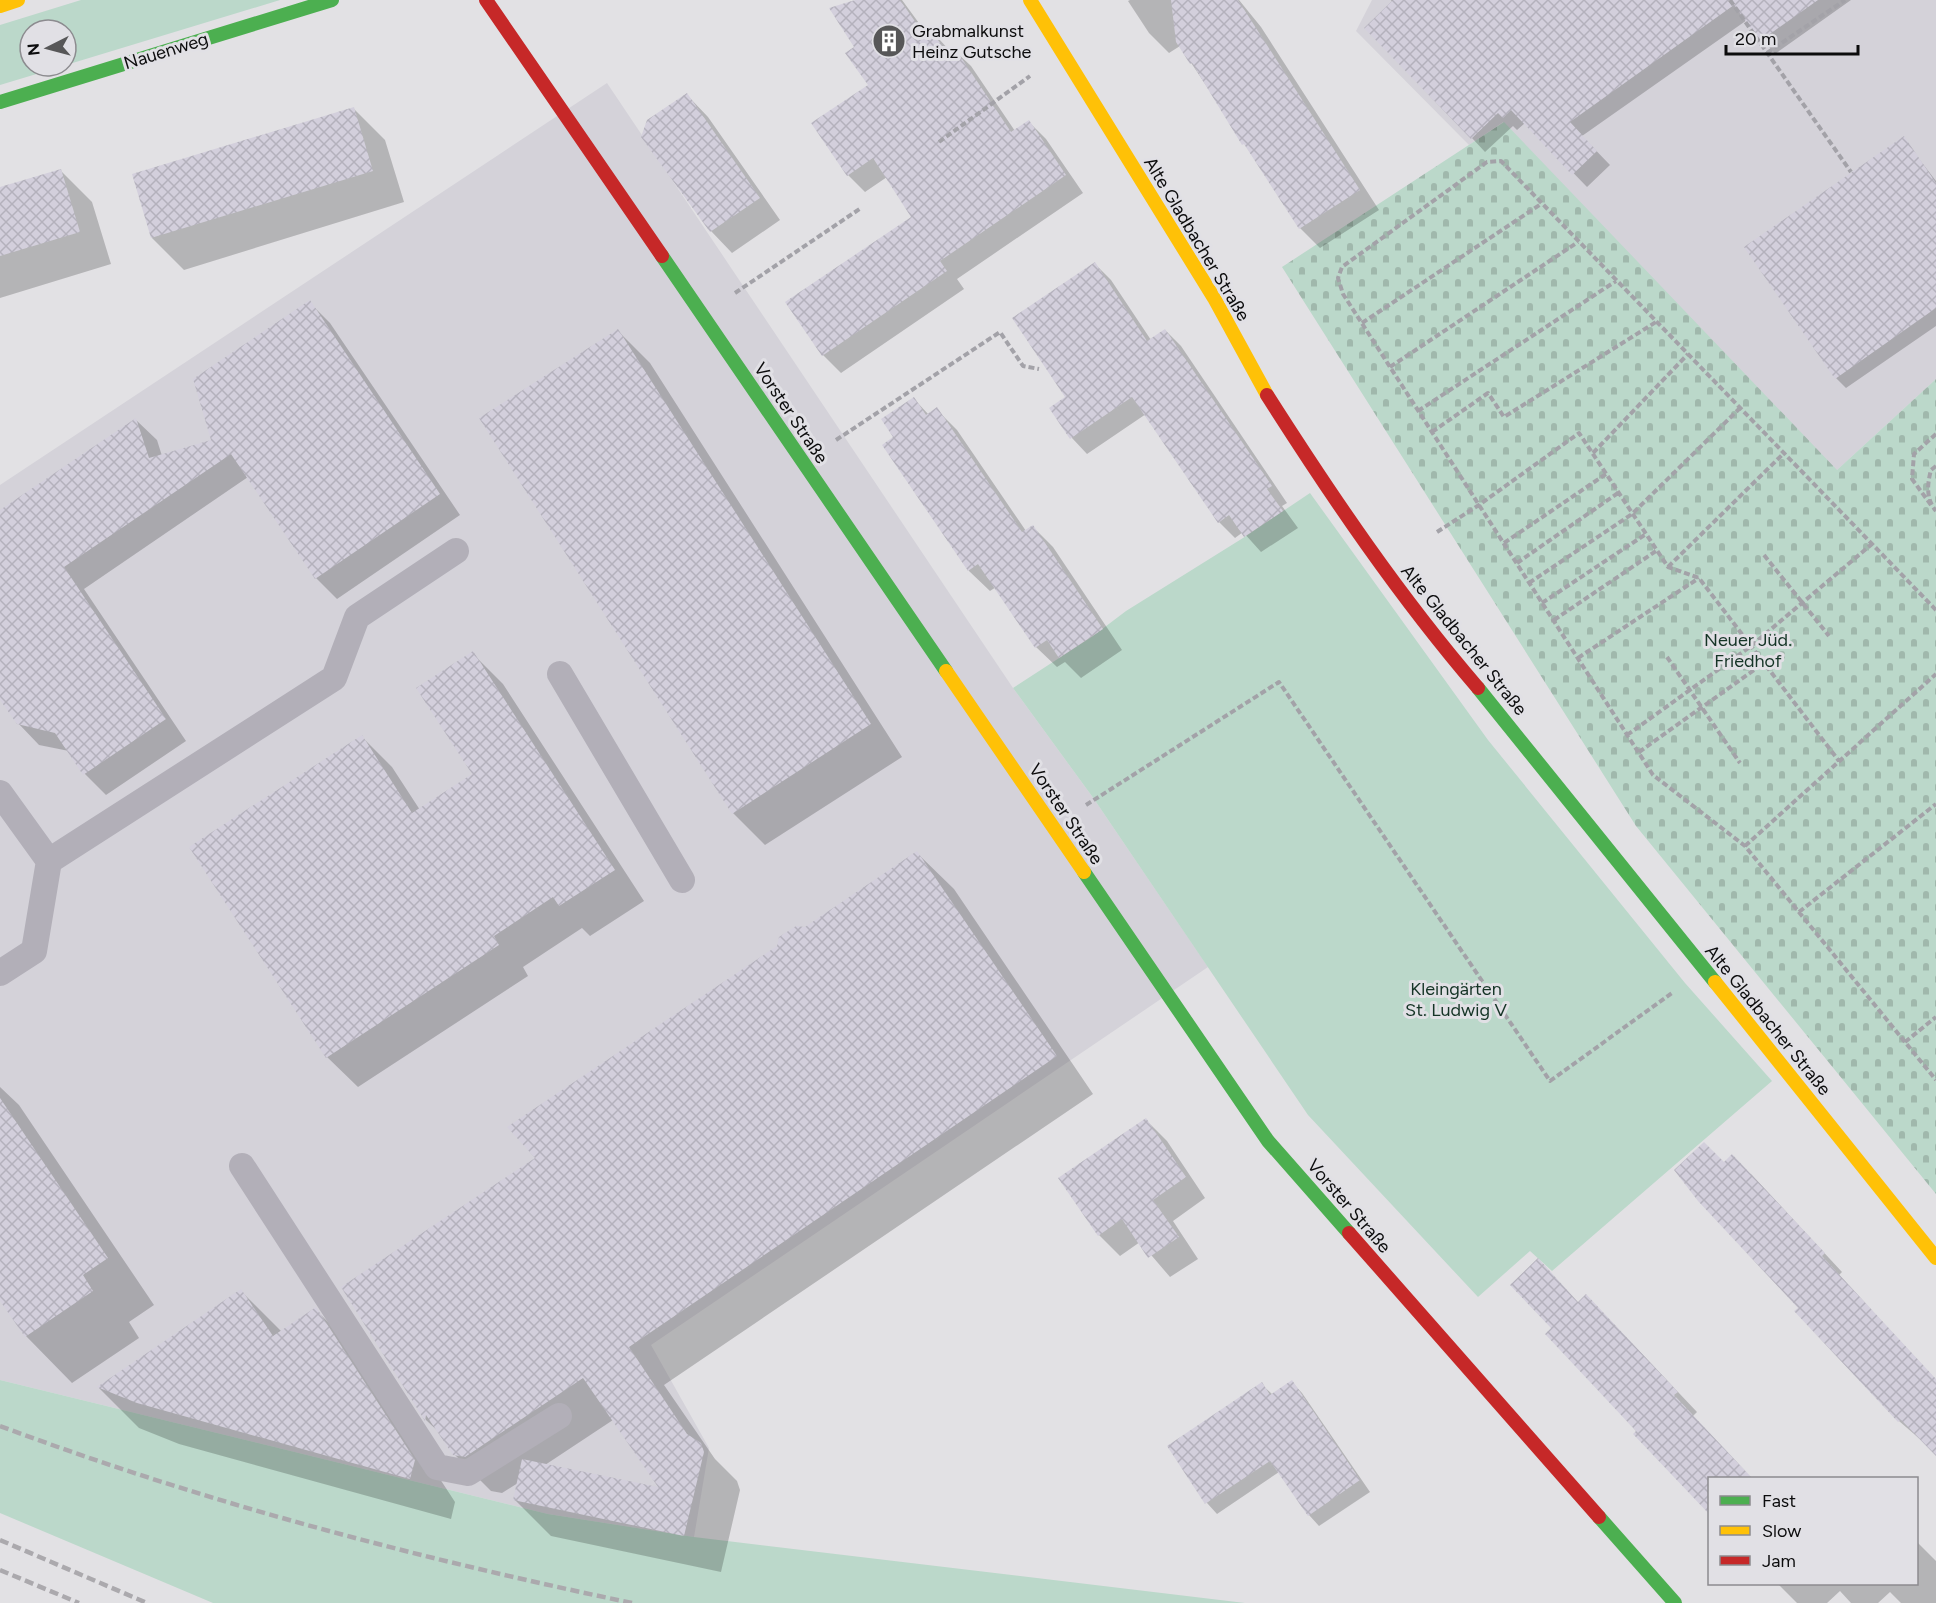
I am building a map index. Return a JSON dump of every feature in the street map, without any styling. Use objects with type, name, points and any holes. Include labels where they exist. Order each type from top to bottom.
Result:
[{"type":"street","points":[[0,6],[18,0]]},
{"type":"street","name":"Nauenweg","points":[[0,102],[332,0]]},
{"type":"street","name":"Vorster Straße","points":[[486,0],[1268,1141],[1675,1603]]},
{"type":"street","name":"Alte Gladbacher Straße","points":[[1030,0],[1214,298],[1266,393],[1340,509],[1424,625],[1512,728],[1936,1257]]},
{"type":"lane","points":[[49,861],[334,678],[357,617],[456,551]]},
{"type":"lane","points":[[560,674],[682,880]]},
{"type":"lane","points":[[0,793],[49,861],[34,951],[0,973]]},
{"type":"lane","points":[[242,1166],[437,1467],[468,1473],[559,1416]]},
{"type":"path","points":[[1730,0],[1851,172]]},
{"type":"path","points":[[1767,53],[1845,0]]},
{"type":"path","points":[[939,142],[1062,52]]},
{"type":"path","points":[[1936,609],[1501,161],[1487,162],[1342,267],[1338,278],[1343,294],[1653,775],[1744,846],[1936,1080]]},
{"type":"path","points":[[1362,323],[1541,204]]},
{"type":"path","points":[[702,315],[861,208]]},
{"type":"path","points":[[1390,367],[1578,242]]},
{"type":"path","points":[[1418,411],[1616,281]]},
{"type":"path","points":[[1432,432],[1488,393],[1504,417],[1656,322]]},
{"type":"path","points":[[803,462],[1000,332],[1023,366],[1039,369]]},
{"type":"path","points":[[1593,453],[1688,354]]},
{"type":"path","points":[[1529,583],[1632,514],[1740,408]]},
{"type":"path","points":[[1437,532],[1580,433],[1668,567],[1699,578],[1839,761]]},
{"type":"path","points":[[1936,434],[1914,454],[1912,479],[1936,511]]},
{"type":"path","points":[[1668,567],[1784,453]]},
{"type":"path","points":[[1931,505],[1927,486],[1930,470],[1936,466]]},
{"type":"path","points":[[1504,543],[1606,474]]},
{"type":"path","points":[[1517,563],[1618,493]]},
{"type":"path","points":[[1542,603],[1646,534]]},
{"type":"path","points":[[1628,735],[1751,646],[1872,544]]},
{"type":"path","points":[[1554,620],[1656,551]]},
{"type":"path","points":[[1764,555],[1828,636]]},
{"type":"path","points":[[1578,657],[1699,578]]},
{"type":"path","points":[[1667,657],[1740,763]]},
{"type":"path","points":[[1639,752],[1764,663]]},
{"type":"path","points":[[1744,846],[1936,674]]},
{"type":"path","points":[[1053,828],[1198,731],[1279,682],[1550,1081],[1705,969]]},
{"type":"path","points":[[1799,912],[1936,804]]},
{"type":"path","points":[[1905,1042],[1936,1017]]},
{"type":"shaded area","points":[[1372,0],[1936,0],[1936,379],[1836,471],[1503,122],[1469,145],[1356,31]]},
{"type":"shaded area","points":[[607,83],[1013,688],[1094,799],[1208,967],[651,1345],[709,1448],[694,1537],[548,1514],[0,1380],[0,485]]},
{"type":"green space","points":[[81,0],[280,0],[78,61],[78,18],[23,18]]},
{"type":"green space","points":[[18,19],[18,78],[23,78],[0,85],[0,25]]},
{"type":"green space","name":"Neuer Jüd. Friedhof","points":[[1504,122],[1837,470],[1936,379],[1936,1194],[1636,826],[1282,267]]},
{"type":"green space","name":"Kleingärten St. Ludwig V","points":[[1310,493],[1488,740],[1685,983],[1772,1081],[1552,1271],[1530,1251],[1478,1297],[1308,1115],[1094,799],[1013,688],[1093,636],[1126,611]]},
{"type":"green space","points":[[0,1380],[548,1514],[694,1537],[1245,1603],[213,1603],[0,1513]]},
{"type":"building","points":[[855,0],[900,0],[921,30],[928,25],[946,52],[954,47],[1011,132],[1029,120],[1066,175],[940,261],[947,271],[822,356],[785,302],[911,217],[873,158],[847,176],[811,123],[868,85],[845,53],[854,47],[829,8]]},
{"type":"building","points":[[1171,0],[1238,0],[1360,190],[1299,229],[1244,144],[1242,145],[1192,63],[1190,64],[1176,42]]},
{"type":"building","points":[[1393,0],[1818,0],[1760,41],[1734,5],[1570,122],[1597,151],[1572,175],[1511,110],[1503,118],[1498,113],[1471,139],[1364,28]]},
{"type":"building","points":[[687,93],[760,198],[710,232],[641,137],[647,120]]},
{"type":"building","points":[[354,107],[373,171],[151,238],[132,174]]},
{"type":"building","points":[[1904,136],[1936,183],[1936,308],[1835,379],[1744,247]]},
{"type":"building","points":[[61,169],[80,232],[0,256],[0,187]]},
{"type":"building","points":[[1095,262],[1147,341],[1165,329],[1272,486],[1267,489],[1283,511],[1244,537],[1229,515],[1218,523],[1132,397],[1070,439],[1049,408],[1065,397],[1012,318]]},
{"type":"building","points":[[310,300],[440,494],[315,579],[231,454],[64,567],[166,719],[83,775],[55,733],[17,724],[0,700],[0,510],[136,418],[149,458],[211,440],[193,379]]},
{"type":"building","points":[[618,329],[871,724],[732,814],[479,418]]},
{"type":"building","points":[[914,397],[926,415],[937,407],[1022,532],[1033,525],[1103,629],[1059,658],[1047,640],[1035,648],[978,564],[968,571],[882,445],[893,437],[881,419]]},
{"type":"building","points":[[473,651],[615,870],[559,906],[553,897],[494,936],[499,945],[326,1058],[189,847],[362,735],[412,813],[472,774],[416,688]]},
{"type":"building","points":[[917,851],[1057,1056],[629,1347],[687,1434],[701,1443],[704,1452],[684,1536],[513,1500],[522,1459],[658,1487],[583,1378],[465,1457],[453,1455],[426,1415],[425,1421],[341,1287],[535,1158],[507,1127],[777,946],[779,937],[796,926],[805,927]]},
{"type":"building","points":[[0,1098],[108,1258],[83,1275],[93,1291],[25,1337],[0,1301]]},
{"type":"building","points":[[1146,1118],[1186,1177],[1153,1200],[1179,1237],[1148,1258],[1122,1219],[1098,1236],[1058,1178]]},
{"type":"building","points":[[1704,1142],[1724,1162],[1732,1154],[1825,1253],[1822,1256],[1936,1379],[1936,1456],[1901,1420],[1898,1422],[1794,1311],[1798,1308],[1698,1201],[1674,1170]]},
{"type":"building","points":[[1538,1258],[1578,1302],[1586,1294],[1678,1392],[1674,1395],[1751,1477],[1708,1477],[1708,1513],[1633,1434],[1636,1431],[1545,1334],[1551,1328],[1510,1285]]},
{"type":"building","points":[[241,1289],[273,1336],[316,1307],[415,1460],[410,1479],[137,1403],[97,1387]]},
{"type":"building","points":[[1292,1380],[1360,1480],[1308,1516],[1270,1461],[1205,1504],[1167,1446],[1262,1382],[1270,1395]]},
{"type":"railway","points":[[0,1426],[77,1454],[234,1504],[392,1548],[632,1603]]},
{"type":"railway","points":[[0,1540],[147,1603]]},
{"type":"railway","points":[[0,1570],[79,1603]]},
{"type":"traffic: fast","points":[[0,102],[332,0]]},
{"type":"traffic: fast","points":[[662,256],[946,671]]},
{"type":"traffic: fast","points":[[1478,688],[1715,982]]},
{"type":"traffic: fast","points":[[1084,872],[1268,1141],[1349,1233]]},
{"type":"traffic: fast","points":[[1599,1517],[1675,1603]]},
{"type":"traffic: slow","points":[[0,6],[18,0]]},
{"type":"traffic: slow","points":[[1030,0],[1214,298],[1267,395]]},
{"type":"traffic: slow","points":[[946,671],[1084,872]]},
{"type":"traffic: slow","points":[[1715,982],[1936,1258]]},
{"type":"traffic: jam","points":[[486,0],[662,256]]},
{"type":"traffic: jam","points":[[1267,395],[1367,545],[1421,618],[1478,688]]},
{"type":"traffic: jam","points":[[1349,1233],[1599,1517]]},
{"type":"place","name":"Grabmalkunst Heinz Gutsche","points":[[889,41]]}]
